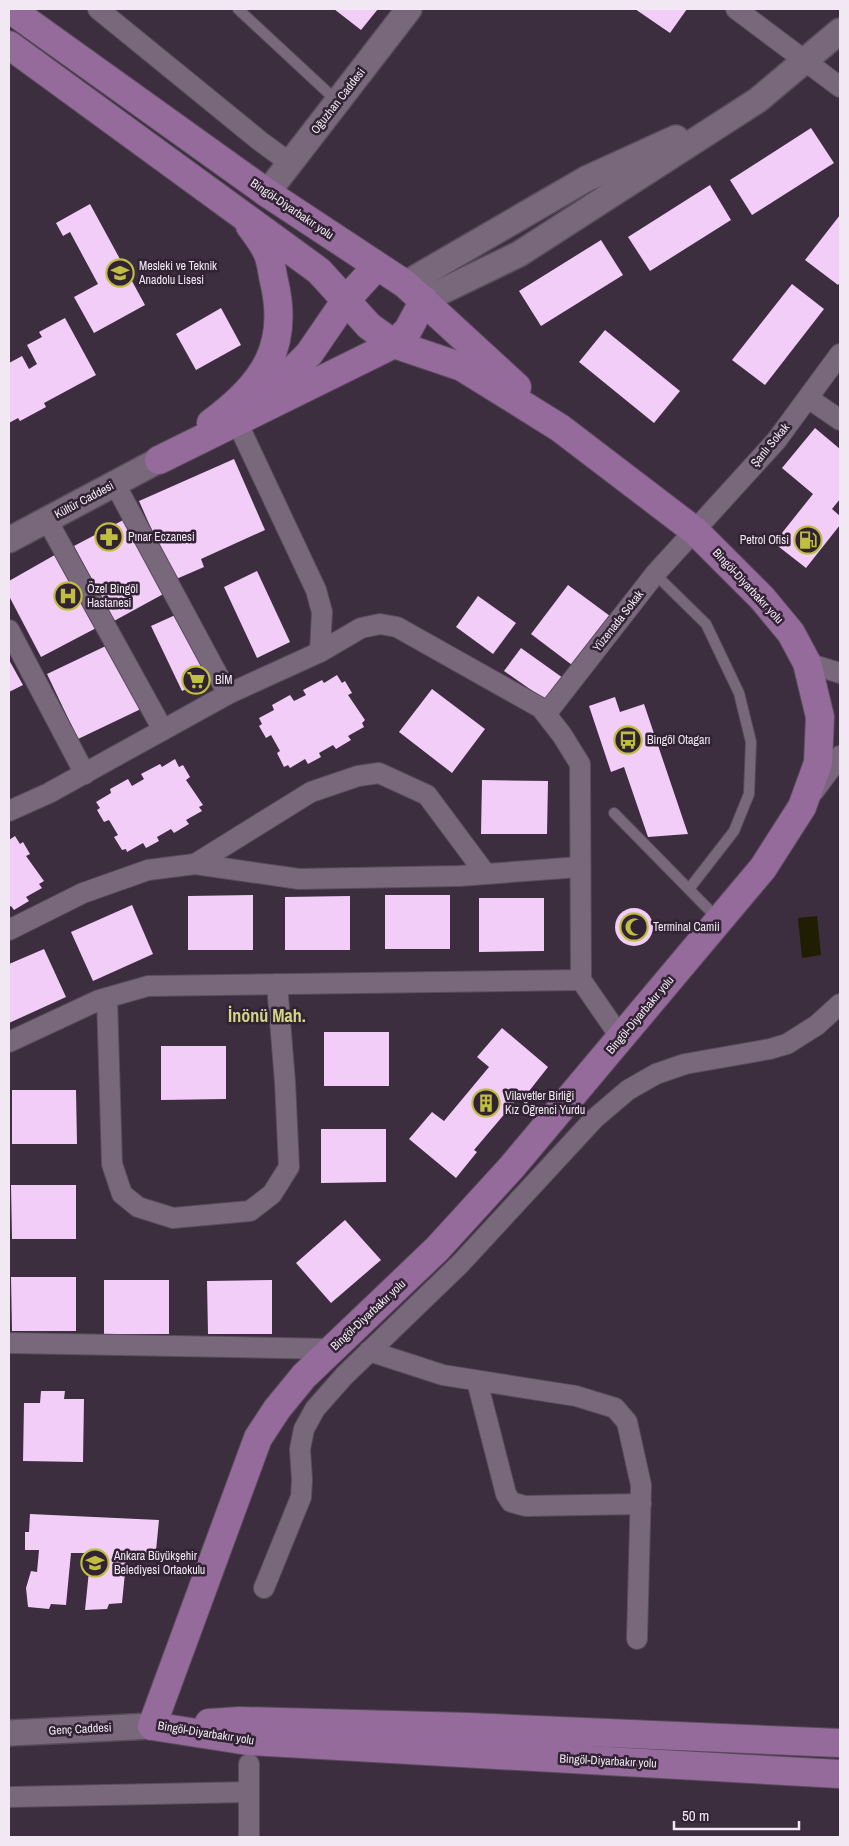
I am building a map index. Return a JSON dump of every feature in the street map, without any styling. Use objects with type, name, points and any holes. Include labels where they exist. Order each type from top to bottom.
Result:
[{"type":"main road","name":"Bingöl-Diyarbakır yolu","points":[[10,9],[267,193],[414,292],[560,428],[695,531],[762,598],[791,633],[807,663],[820,717],[818,763],[802,807],[763,868],[511,1168],[437,1249],[293,1389],[258,1438],[152,1726],[248,1741],[840,1774]]},
{"type":"main road","name":"Bingöl-Diyarbakır yolu","points":[[9,45],[319,271],[369,326],[394,344],[462,368],[560,428]]},
{"type":"main road","points":[[159,460],[233,407],[270,360],[278,342],[280,306],[268,252],[244,217]]},
{"type":"main road","points":[[159,460],[284,379],[309,354],[346,300],[377,266]]},
{"type":"main road","points":[[159,460],[394,344],[408,330],[414,292]]},
{"type":"main road","points":[[152,1726],[240,1721],[468,1727],[840,1743]]},
{"type":"street","points":[[98,9],[260,141],[290,163]]},
{"type":"street","name":"Oğuzhan Caddesi","points":[[267,193],[409,9]]},
{"type":"street","points":[[736,9],[840,87]]},
{"type":"street","points":[[414,292],[519,254],[758,100],[840,31]]},
{"type":"street","name":"Şanlı Sokak","points":[[695,531],[776,440],[840,354]]},
{"type":"street","points":[[808,398],[840,420]]},
{"type":"street","points":[[237,422],[316,590],[322,612],[320,652]]},
{"type":"street","name":"Kültür Caddesi","points":[[9,540],[159,460]]},
{"type":"street","points":[[115,484],[228,694]]},
{"type":"street","points":[[47,520],[163,730]]},
{"type":"street","name":"Yüzenada Sokak","points":[[546,714],[655,574],[695,531]]},
{"type":"street","points":[[9,811],[85,774],[228,694],[320,652],[361,628],[380,624],[397,627],[541,708],[562,734],[580,764],[581,980],[621,1038]]},
{"type":"street","points":[[9,630],[85,774]]},
{"type":"street","points":[[807,663],[840,673]]},
{"type":"street","points":[[802,807],[840,756]]},
{"type":"street","points":[[195,864],[311,792],[358,776],[378,773],[427,795],[485,874]]},
{"type":"street","points":[[9,930],[93,890],[148,870],[195,864],[299,879],[485,874],[579,867]]},
{"type":"street","points":[[9,1042],[107,998],[148,986],[581,980]]},
{"type":"street","points":[[107,998],[112,1164],[122,1194],[138,1207],[173,1218],[250,1211],[272,1194],[289,1167],[286,1082],[277,984]]},
{"type":"street","points":[[264,1588],[301,1497],[300,1449],[304,1429],[315,1409],[369,1351],[460,1264],[594,1119],[628,1090],[656,1074],[685,1064],[770,1049],[787,1044],[817,1025],[840,1004]]},
{"type":"street","points":[[9,1343],[332,1349]]},
{"type":"street","points":[[369,1351],[443,1375],[576,1396],[615,1408],[627,1422],[641,1485],[637,1639]]},
{"type":"street","points":[[477,1381],[506,1494],[511,1502],[525,1506],[641,1504]]},
{"type":"street","name":"Genç Caddesi","points":[[9,1732],[152,1726]]},
{"type":"street","points":[[249,1764],[249,1837]]},
{"type":"street","points":[[9,1797],[249,1792]]},
{"type":"lane","points":[[238,9],[338,102]]},
{"type":"lane","points":[[655,574],[706,624],[739,693],[751,742],[749,794],[737,824],[734,831],[689,889]]},
{"type":"lane","points":[[614,812],[719,920]]},
{"type":"shaded area","points":[[817,916],[821,955],[802,958],[798,918]]},
{"type":"building","points":[[334,9],[378,9],[361,30]]},
{"type":"building","points":[[635,9],[687,9],[670,33]]},
{"type":"building","points":[[811,128],[834,163],[752,215],[730,180]]},
{"type":"building","points":[[710,185],[731,220],[650,271],[628,237]]},
{"type":"building","points":[[90,204],[145,305],[94,333],[74,297],[98,284],[70,232],[63,236],[56,223]]},
{"type":"building","points":[[840,215],[840,282],[838,285],[805,260]]},
{"type":"building","points":[[601,240],[623,275],[541,326],[519,291]]},
{"type":"building","points":[[792,284],[824,309],[765,385],[732,360]]},
{"type":"building","points":[[221,308],[241,345],[196,370],[176,334]]},
{"type":"building","points":[[65,318],[96,375],[44,403],[46,407],[20,421],[18,418],[9,423],[9,363],[22,356],[29,369],[37,364],[27,345],[42,337],[39,332]]},
{"type":"building","points":[[605,330],[680,391],[654,423],[579,362]]},
{"type":"building","points":[[815,428],[840,449],[840,499],[832,509],[840,516],[840,525],[806,568],[774,543],[813,494],[782,468]]},
{"type":"building","points":[[234,459],[265,530],[201,559],[204,567],[174,580],[139,501]]},
{"type":"building","points":[[127,518],[167,592],[114,621],[74,546]]},
{"type":"building","points":[[60,552],[100,626],[41,657],[9,596],[9,581]]},
{"type":"building","points":[[257,571],[290,642],[257,658],[224,587]]},
{"type":"building","points":[[568,585],[610,616],[572,665],[531,634]]},
{"type":"building","points":[[478,596],[516,623],[493,654],[456,627]]},
{"type":"building","points":[[182,612],[213,676],[182,691],[151,626]]},
{"type":"building","points":[[112,643],[143,708],[78,739],[47,674]]},
{"type":"building","points":[[521,648],[563,678],[547,701],[504,671]]},
{"type":"building","points":[[9,660],[23,685],[9,692]]},
{"type":"building","points":[[337,675],[342,683],[345,681],[352,693],[348,695],[365,720],[362,723],[364,727],[348,736],[351,740],[336,749],[333,745],[319,753],[321,757],[308,764],[305,759],[290,768],[288,765],[284,767],[277,753],[280,751],[271,735],[266,738],[259,726],[262,724],[259,718],[274,710],[272,705],[290,695],[294,701],[306,695],[303,690],[322,680],[324,683]]},
{"type":"building","points":[[432,689],[485,729],[452,773],[399,732]]},
{"type":"building","name":"Bingöl Otagarı","points":[[615,697],[620,712],[644,704],[688,834],[648,837],[624,767],[611,772],[589,706]]},
{"type":"building","points":[[175,759],[179,767],[183,765],[190,777],[186,780],[203,805],[199,807],[202,811],[186,820],[189,824],[174,833],[171,829],[157,837],[159,841],[146,848],[143,843],[127,852],[126,849],[122,850],[114,837],[118,835],[109,820],[104,822],[97,810],[100,808],[96,802],[111,793],[110,789],[128,779],[132,786],[144,779],[141,774],[160,764],[162,767]]},
{"type":"building","points":[[482,780],[548,781],[547,834],[481,834]]},
{"type":"building","points":[[15,836],[20,844],[23,842],[30,854],[26,856],[44,881],[39,884],[42,888],[26,897],[29,901],[14,910],[11,906],[9,907],[9,840]]},
{"type":"building","points":[[253,895],[253,950],[188,950],[188,896]]},
{"type":"building","points":[[385,895],[450,895],[450,949],[385,949]]},
{"type":"building","points":[[350,896],[350,950],[285,950],[285,897]]},
{"type":"building","points":[[479,898],[544,898],[544,951],[479,952]]},
{"type":"building","points":[[132,905],[153,954],[93,981],[71,932]]},
{"type":"building","name":"Terminal Camii","points":[[634,908],[648,913],[653,927],[648,941],[634,946],[620,941],[615,927],[620,913]]},
{"type":"building","points":[[44,949],[66,997],[9,1023],[9,964]]},
{"type":"building","name":"Vilayetler Birliği Kız Öğrenci Yurdu","points":[[502,1028],[548,1067],[526,1095],[523,1092],[474,1150],[477,1152],[456,1178],[409,1139],[432,1112],[444,1121],[489,1067],[477,1057]]},
{"type":"building","points":[[324,1032],[389,1032],[389,1086],[324,1086]]},
{"type":"building","points":[[161,1046],[226,1046],[226,1099],[161,1100]]},
{"type":"building","points":[[12,1090],[76,1090],[77,1144],[12,1144]]},
{"type":"building","points":[[321,1129],[386,1129],[386,1182],[321,1183]]},
{"type":"building","points":[[11,1185],[76,1185],[76,1239],[12,1239]]},
{"type":"building","points":[[345,1220],[381,1260],[331,1303],[296,1263]]},
{"type":"building","points":[[11,1277],[76,1277],[76,1331],[12,1331]]},
{"type":"building","points":[[104,1280],[169,1280],[169,1334],[104,1334]]},
{"type":"building","points":[[272,1280],[272,1334],[208,1334],[207,1281]]},
{"type":"building","points":[[41,1391],[65,1391],[64,1399],[84,1399],[83,1462],[23,1461],[24,1403],[40,1403]]},
{"type":"building","points":[[30,1514],[159,1520],[155,1561],[135,1562],[135,1553],[127,1553],[122,1603],[109,1604],[107,1609],[85,1610],[89,1571],[93,1571],[94,1553],[71,1553],[66,1605],[51,1604],[49,1609],[28,1607],[26,1588],[31,1571],[37,1572],[39,1550],[25,1550],[25,1532],[29,1532]]},
{"type":"place","name":"Mesleki ve Teknik Anadolu Lisesi","points":[[120,273]]},
{"type":"place","name":"Pınar Eczanesi","points":[[109,537]]},
{"type":"place","name":"Petrol Ofisi","points":[[808,540]]},
{"type":"place","name":"Özel Bingöl Hastanesi","points":[[68,596]]},
{"type":"place","name":"BİM","points":[[196,680]]},
{"type":"place","name":"Bingöl Otagarı","points":[[628,740]]},
{"type":"place","name":"Terminal Camii","points":[[634,927]]},
{"type":"place","name":"Vilayetler Birliği Kız Öğrenci Yurdu","points":[[486,1103]]},
{"type":"place","name":"Ankara Büyükşehir Belediyesi Ortaokulu","points":[[95,1563]]},
{"type":"district","name":"İnönü Mah.","points":[[267,1015]]}]
